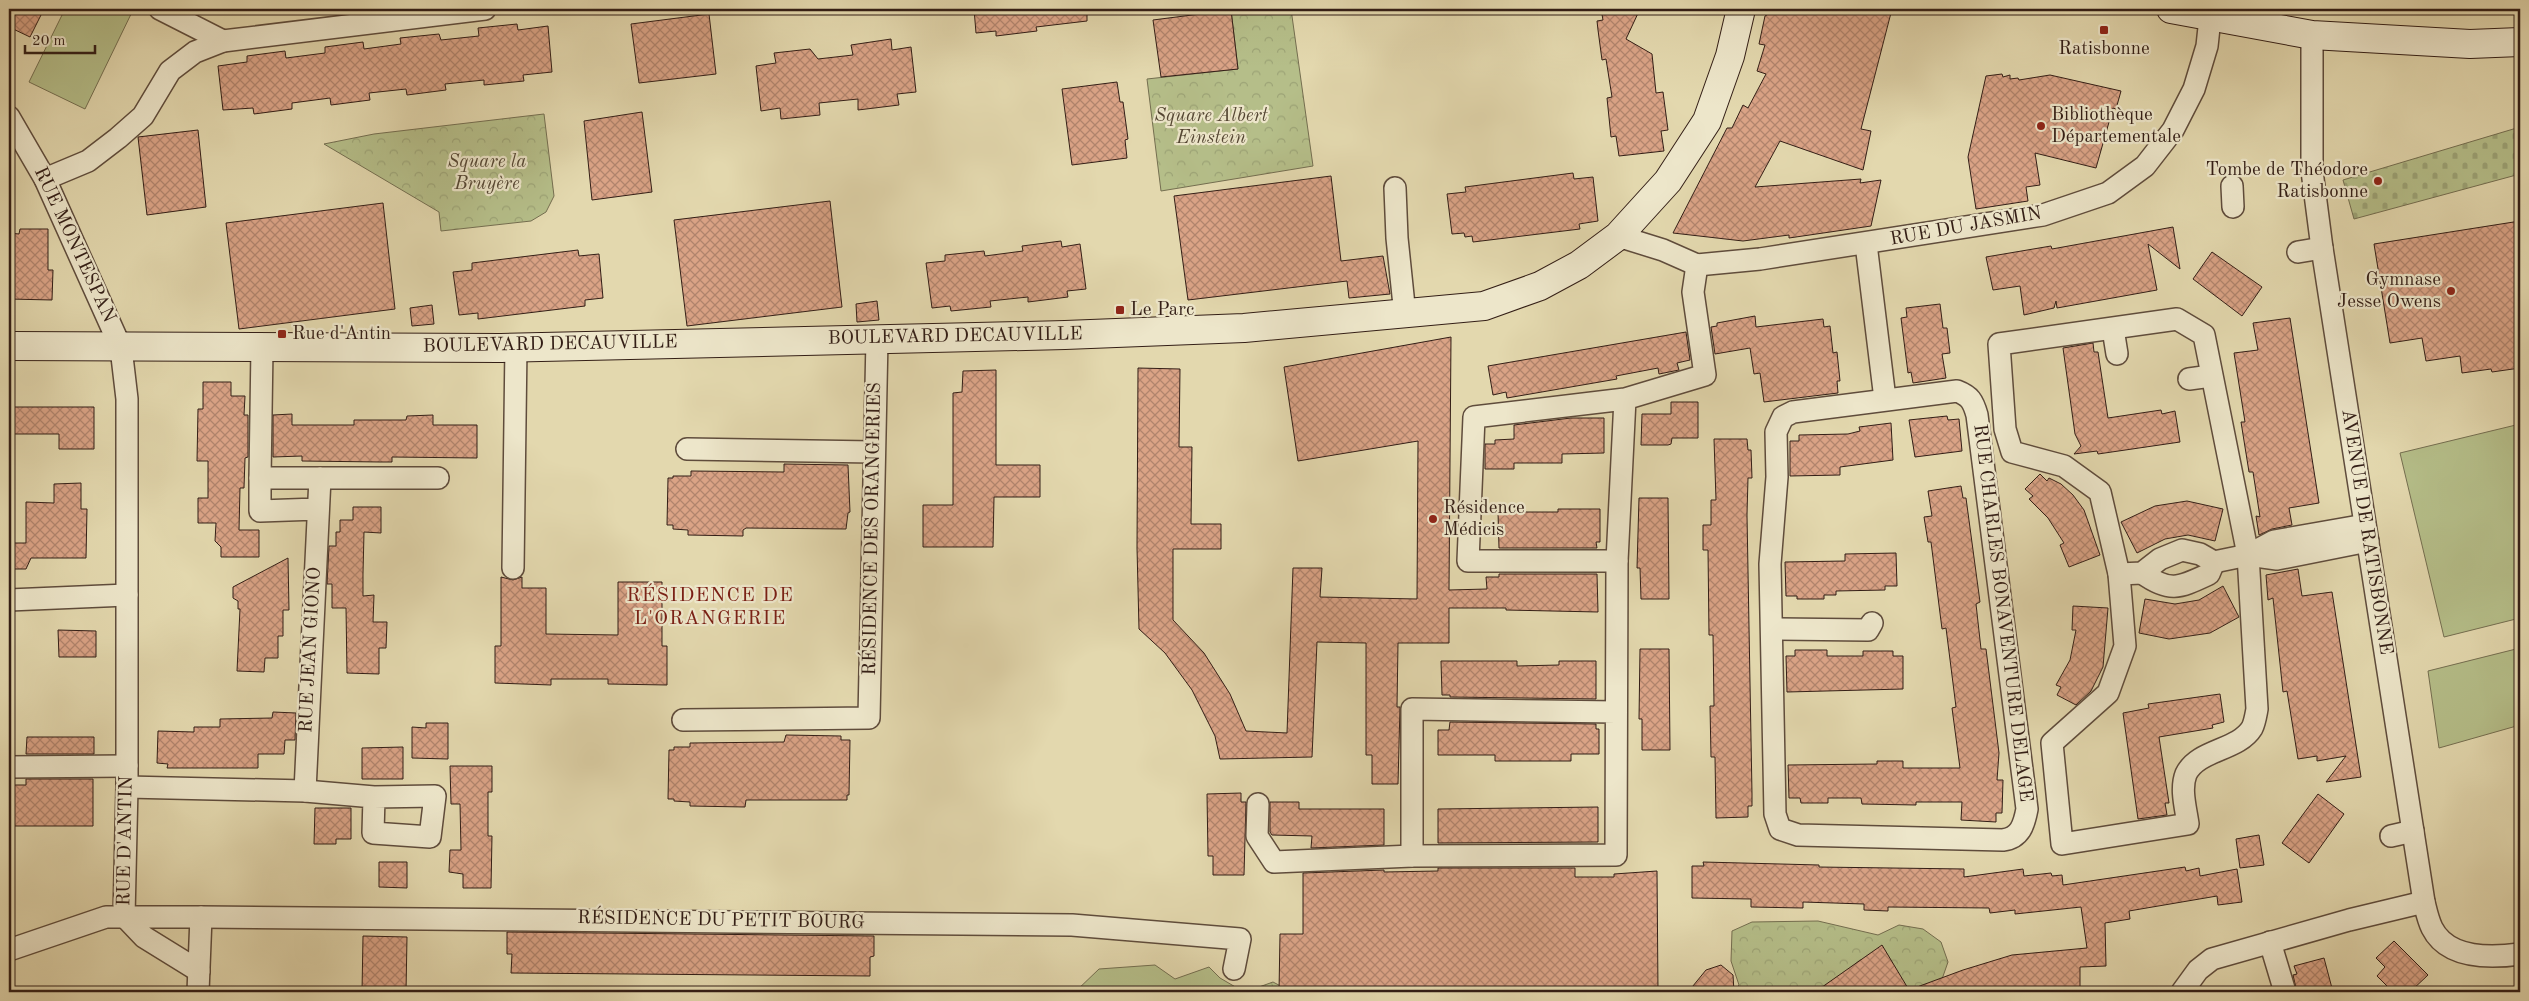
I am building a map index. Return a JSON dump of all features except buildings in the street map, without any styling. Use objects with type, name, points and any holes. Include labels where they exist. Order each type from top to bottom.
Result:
[{"type":"street","points":[[160,9],[223,41]]},
{"type":"street","points":[[45,179],[88,161],[118,138],[143,116],[170,72],[195,52],[223,41],[485,9]]},
{"type":"street","name":"BOULEVARD DECAUVILLE","points":[[9,346],[262,348],[516,346],[877,339],[1244,328],[1405,315],[1484,306],[1540,286],[1579,265],[1618,236],[1668,181],[1707,121],[1730,56],[1742,9]]},
{"type":"street","points":[[2171,9],[2211,13],[2312,35],[2470,44],[2520,42]]},
{"type":"street","name":"RUE DU JASMIN","points":[[1618,236],[1663,250],[1697,265],[1760,259],[1866,244],[2043,215],[2108,192],[2145,166],[2173,130],[2194,89],[2207,46],[2211,13]]},
{"type":"street","name":"AVENUE DE RATISBONNE","points":[[2312,35],[2312,171],[2322,248],[2424,902],[2432,929],[2446,943],[2465,954],[2491,958],[2520,954]]},
{"type":"street","name":"RUE MONTESPAN","points":[[9,117],[45,179],[121,348]]},
{"type":"street","points":[[1395,188],[1397,238],[1405,315]]},
{"type":"street","points":[[1866,244],[1885,399]]},
{"type":"street","points":[[2298,252],[2322,248]]},
{"type":"street","points":[[1617,561],[1468,562],[1474,417],[1625,399],[1705,375],[1693,292],[1697,265]]},
{"type":"street","points":[[2177,319],[2204,335],[2211,376],[2248,555],[2257,709],[2252,728],[2237,741],[2194,764],[2186,774],[2183,791],[2188,824],[2062,844],[2052,743],[2108,693],[2125,646],[2119,574],[2100,492],[2064,466],[2012,452],[2005,429],[1999,344],[2177,319]]},
{"type":"street","points":[[2113,329],[2117,354]]},
{"type":"street","name":"RÉSIDENCE DES ORANGERIES","points":[[683,720],[869,718],[877,339]]},
{"type":"street","points":[[513,568],[516,346]]},
{"type":"street","name":"RUE D'ANTIN","points":[[121,348],[127,400],[127,787],[124,916]]},
{"type":"street","points":[[262,348],[260,511],[318,509]]},
{"type":"street","points":[[2190,380],[2211,376]]},
{"type":"street","name":"RUE CHARLES BONAVENTURE DELAGE","points":[[1957,391],[1968,395],[1973,401],[1977,415],[2027,809],[2020,832],[2011,839],[1798,835],[1780,829],[1775,814],[1773,630],[1770,564],[1777,477],[1776,432],[1782,418],[1793,412],[1885,399],[1957,391]]},
{"type":"street","points":[[1258,804],[1257,836],[1274,862],[1412,856],[1616,855],[1617,561],[1625,399]]},
{"type":"street","points":[[687,449],[874,452]]},
{"type":"street","points":[[260,478],[438,478]]},
{"type":"street","name":"RUE JEAN GIONO","points":[[305,791],[320,478]]},
{"type":"street","points":[[2119,574],[2142,573],[2160,558],[2182,550],[2200,554],[2214,562],[2248,555],[2277,559],[2367,533]]},
{"type":"street","points":[[2142,573],[2158,585],[2184,586],[2209,574],[2214,562]]},
{"type":"street","points":[[9,600],[127,596]]},
{"type":"street","points":[[1773,630],[1868,630],[1872,623]]},
{"type":"street","points":[[1412,856],[1412,709],[1616,712]]},
{"type":"street","name":"RUE D'ANTIN","points":[[9,767],[127,766]]},
{"type":"street","points":[[127,787],[305,791],[374,798]]},
{"type":"street","points":[[2391,836],[2413,831]]},
{"type":"street","points":[[2182,992],[2198,970],[2212,959],[2424,902]]},
{"type":"street","points":[[124,916],[144,938],[199,982]]},
{"type":"street","name":"RÉSIDENCE DU PETIT BOURG","points":[[9,950],[106,917],[124,916],[1072,925],[1240,939],[1234,969]]},
{"type":"street","points":[[199,982],[201,917]]},
{"type":"street","points":[[2270,942],[2285,992]]},
{"type":"green space","points":[[65,9],[133,10],[85,109],[29,82]]},
{"type":"green space","name":"Square Albert Einstein","points":[[1291,9],[1313,166],[1161,191],[1147,79],[1238,69],[1231,10]]},
{"type":"green space","name":"Square la Bruyère","points":[[544,114],[554,196],[546,212],[531,221],[441,231],[439,212],[324,144],[374,134]]},
{"type":"green space","points":[[2520,127],[2520,174],[2354,219],[2343,180]]},
{"type":"green space","points":[[2520,424],[2520,618],[2444,637],[2400,453]]},
{"type":"green space","points":[[2520,648],[2520,725],[2439,748],[2428,671]]},
{"type":"green space","points":[[1818,921],[1878,935],[1899,925],[1923,929],[1941,942],[1948,962],[1941,982],[1926,992],[1906,992],[1893,983],[1879,958],[1860,960],[1821,992],[1733,992],[1739,985],[1731,961],[1732,931],[1752,922]]},
{"type":"green space","points":[[1155,965],[1175,979],[1209,967],[1220,978],[1244,992],[1075,992],[1099,969]]},
{"type":"green space","points":[[1273,982],[1292,992],[1245,992]]},
{"type":"place","name":"Ratisbonne","points":[[2104,30]]},
{"type":"place","name":"Bibliothèque Départementale","points":[[2041,126]]},
{"type":"place","name":"Tombe de Théodore Ratisbonne","points":[[2378,181]]},
{"type":"place","name":"Gymnase Jesse Owens","points":[[2451,291]]},
{"type":"place","name":"Le Parc","points":[[1120,310]]},
{"type":"place","name":"Rue d'Antin","points":[[282,334]]},
{"type":"place","name":"Résidence Médicis","points":[[1433,519]]},
{"type":"district","name":"RÉSIDENCE DE L'ORANGERIE","points":[[710,608]]}]
